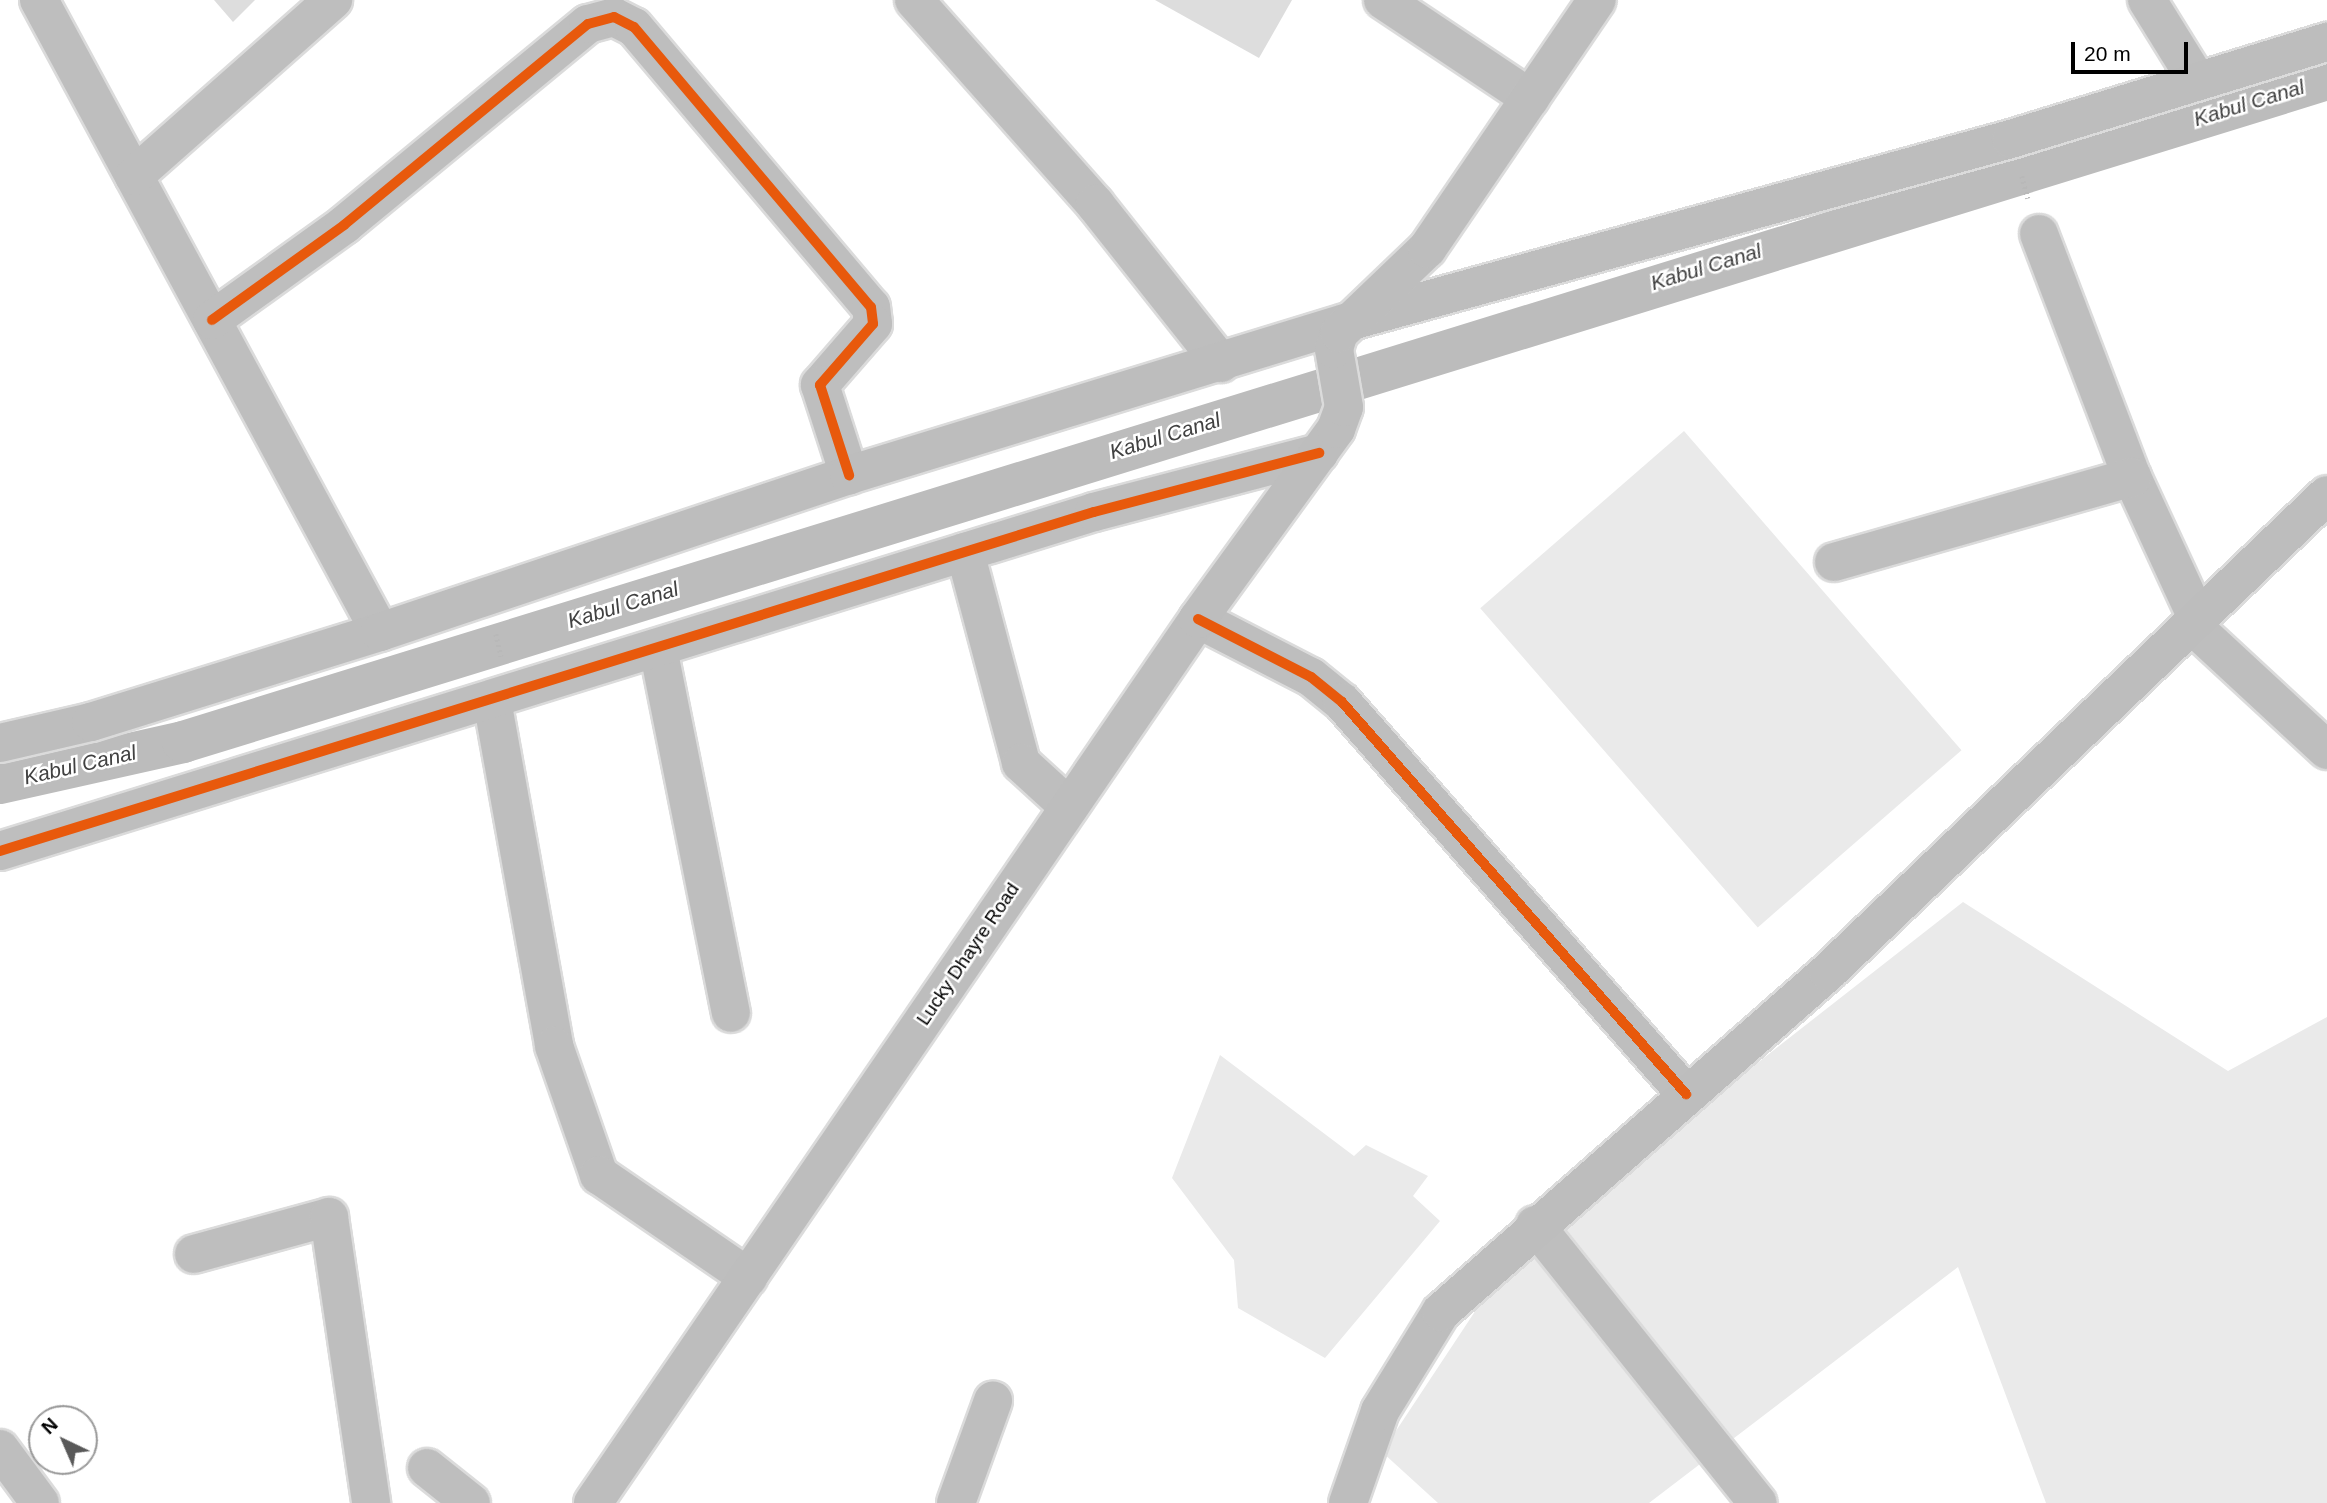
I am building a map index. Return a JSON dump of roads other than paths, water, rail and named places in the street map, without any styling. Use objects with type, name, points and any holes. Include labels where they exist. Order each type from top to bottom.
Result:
[{"type":"main road","points":[[1343,335],[1427,249],[1597,0]]},
{"type":"main road","points":[[0,743],[91,722],[380,632],[849,475],[1221,363],[1343,335],[2011,139],[2196,79],[2327,42]]},
{"type":"main road","name":"Lucky Dhayre Road","points":[[593,1503],[1198,619],[1319,453],[1344,407],[1343,335]]},
{"type":"main road","points":[[1348,1503],[1380,1411],[1419,1339],[1535,1225],[1828,972],[2196,624],[2327,495]]},
{"type":"street","points":[[39,0],[380,632]]},
{"type":"street","points":[[134,176],[333,0]]},
{"type":"street","points":[[914,0],[1095,204],[1221,363]]},
{"type":"street","points":[[1383,0],[1530,98]]},
{"type":"street","points":[[2147,0],[2196,79]]},
{"type":"street","points":[[212,320],[344,225],[588,24],[614,17],[634,27],[871,307],[873,324],[820,384],[849,475]]},
{"type":"street","points":[[2039,234],[2132,477],[2196,624],[2327,750]]},
{"type":"street","points":[[0,851],[965,552],[1319,453]]},
{"type":"street","points":[[1834,562],[2132,477]]},
{"type":"street","points":[[965,552],[1021,762],[1069,807]]},
{"type":"street","points":[[1198,619],[1311,677],[1342,702],[1686,1094]]},
{"type":"street","points":[[658,648],[731,1013]]},
{"type":"street","points":[[502,697],[554,1046],[599,1175],[748,1277]]},
{"type":"street","points":[[194,1254],[329,1217],[371,1503]]},
{"type":"street","points":[[1535,1225],[1758,1503]]},
{"type":"street","points":[[956,1503],[993,1401]]},
{"type":"street","points":[[0,1449],[40,1503]]},
{"type":"street","points":[[427,1468],[471,1503]]},
{"type":"waterway","name":"Kabul Canal","points":[[0,783],[183,742],[2327,79]]}]
